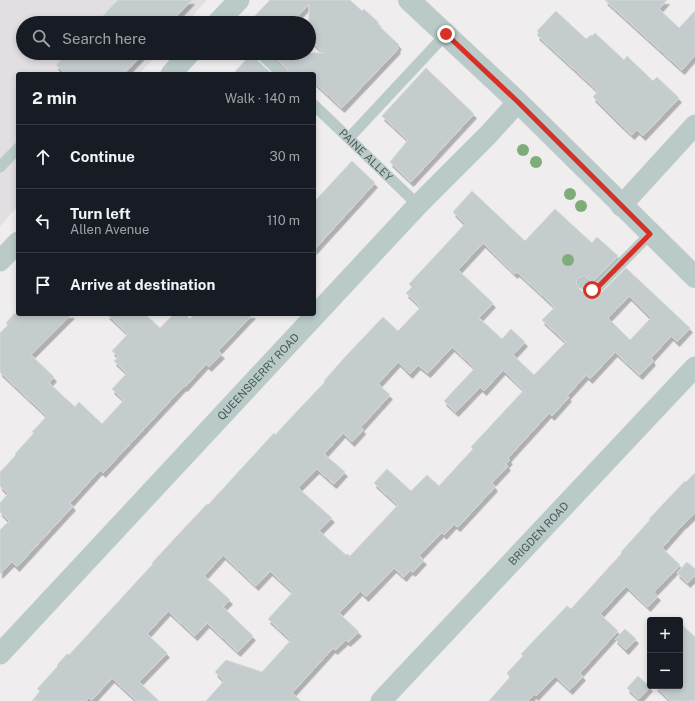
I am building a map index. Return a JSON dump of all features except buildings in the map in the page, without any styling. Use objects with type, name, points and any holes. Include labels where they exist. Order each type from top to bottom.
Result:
[{"type":"street","points":[[227,16],[239,0]]},
{"type":"street","points":[[409,0],[518,102],[695,277]]},
{"type":"street","points":[[173,72],[184,60]]},
{"type":"street","name":"QUEENSBERRY ROAD","points":[[316,314],[418,204],[487,136],[518,102]]},
{"type":"street","points":[[622,206],[695,125]]},
{"type":"street","points":[[0,261],[16,244]]},
{"type":"street","name":"QUEENSBERRY ROAD","points":[[0,654],[314,316]]},
{"type":"street","name":"BRIGDEN ROAD","points":[[381,701],[695,366]]},
{"type":"lane","points":[[349,138],[446,34]]},
{"type":"lane","points":[[267,60],[280,72]]},
{"type":"lane","name":"PAINE ALLEY","points":[[316,107],[418,204]]},
{"type":"lane","points":[[0,167],[16,150]]},
{"type":"lane","points":[[583,283],[592,290],[596,289],[650,234]]},
{"type":"shaded area","points":[[0,0],[207,0],[192,16],[16,16],[16,60],[152,60],[141,72],[16,72],[16,208],[0,226]]},
{"type":"route","points":[[446,34],[518,102],[650,234],[596,289],[592,290]]}]
